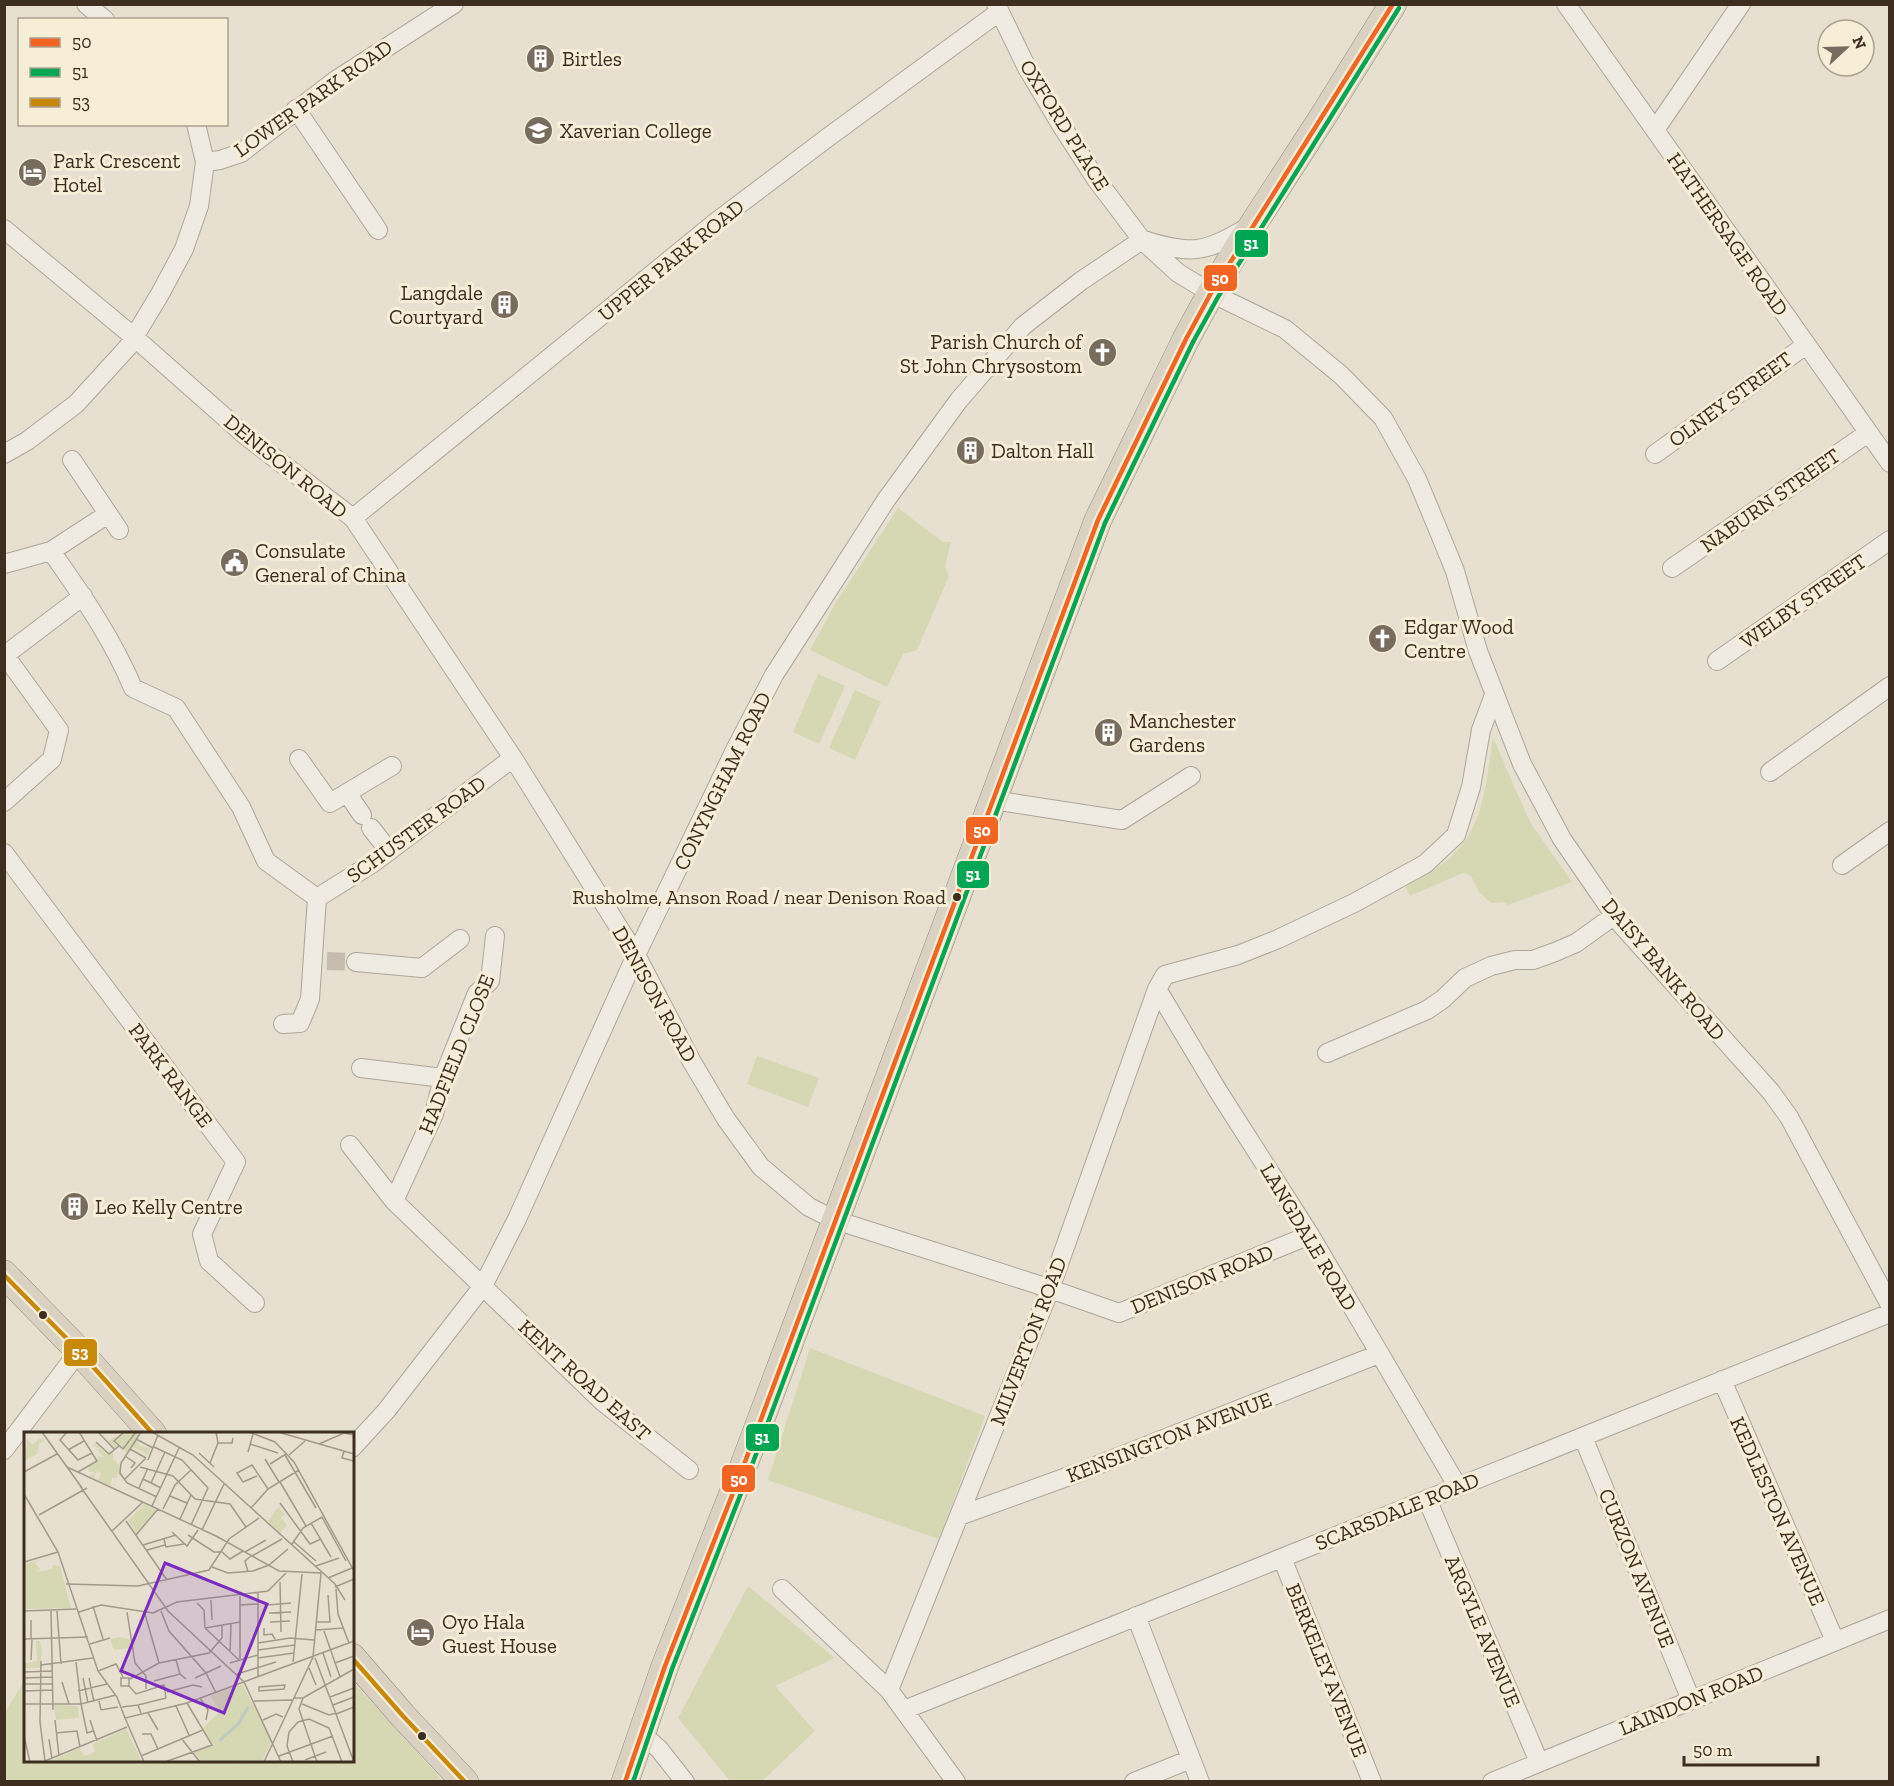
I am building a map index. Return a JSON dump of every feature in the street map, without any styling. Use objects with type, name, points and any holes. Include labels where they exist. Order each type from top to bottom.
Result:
[{"type":"highway","points":[[625,1782],[665,1666],[742,1470],[1098,520],[1181,349],[1211,293],[1393,4]]},
{"type":"highway","points":[[4,1274],[151,1432]]},
{"type":"highway","points":[[354,1659],[465,1782]]},
{"type":"street","points":[[86,4],[103,18]]},
{"type":"street","name":"LOWER PARK ROAD","points":[[205,162],[241,153],[336,80],[454,4]]},
{"type":"street","name":"HATHERSAGE ROAD","points":[[1566,4],[1890,464]]},
{"type":"street","points":[[1655,130],[1741,4]]},
{"type":"street","name":"OXFORD PLACE","points":[[997,8],[1027,68],[1096,179],[1142,240],[1169,267],[1211,293]]},
{"type":"street","name":"UPPER PARK ROAD","points":[[353,518],[716,222],[997,8]]},
{"type":"street","points":[[296,110],[378,230]]},
{"type":"street","points":[[4,454],[27,441],[76,405],[134,337],[160,294],[184,249],[199,206],[205,162],[196,126]]},
{"type":"street","points":[[1142,240],[1173,249],[1193,250],[1225,241],[1252,225]]},
{"type":"street","name":"DENISON ROAD","points":[[4,230],[134,337],[246,436],[353,518],[513,758],[636,955],[726,1119],[761,1167],[809,1208],[835,1220],[1119,1313],[1310,1235]]},
{"type":"street","name":"CONYNGHAM ROAD","points":[[354,1446],[386,1411],[483,1286],[518,1219],[636,955],[736,748],[774,675],[901,477],[959,400],[1023,326],[1081,280],[1142,240]]},
{"type":"street","name":"DAISY BANK ROAD","points":[[1211,293],[1284,329],[1341,375],[1383,418],[1417,479],[1442,538],[1455,571],[1478,651],[1522,764],[1562,838],[1615,915],[1771,1092],[1789,1117],[1890,1305]]},
{"type":"street","name":"OLNEY STREET","points":[[1655,454],[1806,345]]},
{"type":"street","name":"NABURN STREET","points":[[1672,568],[1868,433]]},
{"type":"street","points":[[72,460],[119,530]]},
{"type":"street","points":[[4,564],[51,551],[108,514]]},
{"type":"street","name":"WELBY STREET","points":[[1717,661],[1890,540]]},
{"type":"street","points":[[51,551],[83,596],[120,657],[133,688],[176,708],[241,807],[266,861],[317,898],[320,961],[310,999],[300,1023],[283,1024]]},
{"type":"street","points":[[4,802],[52,759],[59,730],[5,654],[83,596]]},
{"type":"street","points":[[1770,772],[1890,686]]},
{"type":"street","points":[[1157,989],[1165,975],[1238,955],[1278,939],[1354,903],[1425,864],[1456,835],[1471,787],[1481,730],[1494,694]]},
{"type":"street","name":"SCHUSTER ROAD","points":[[317,898],[388,851],[513,758]]},
{"type":"street","points":[[299,759],[330,803],[392,766]]},
{"type":"street","points":[[993,800],[1122,820],[1191,776]]},
{"type":"street","points":[[347,793],[388,851]]},
{"type":"street","points":[[1842,865],[1890,831]]},
{"type":"street","name":"PARK RANGE","points":[[4,852],[236,1162],[202,1234],[209,1261],[255,1303]]},
{"type":"street","points":[[1327,1053],[1427,1010],[1443,999],[1465,978],[1491,966],[1515,960],[1533,960],[1576,943],[1615,915]]},
{"type":"street","name":"HADFIELD CLOSE","points":[[394,1202],[434,1114],[443,1078],[477,993],[490,981],[495,936]]},
{"type":"street","points":[[356,962],[422,968],[460,939]]},
{"type":"street","name":"LANGDALE ROAD","points":[[1157,989],[1218,1091],[1310,1235],[1458,1487]]},
{"type":"street","name":"MILVERTON ROAD","points":[[889,1690],[1050,1289],[1157,989]]},
{"type":"street","points":[[361,1068],[443,1078]]},
{"type":"street","name":"KENT ROAD EAST","points":[[350,1145],[394,1202],[603,1402],[689,1470]]},
{"type":"street","name":"SCARSDALE ROAD","points":[[904,1710],[1890,1313]]},
{"type":"street","points":[[4,1450],[79,1352]]},
{"type":"street","name":"KENSINGTON AVENUE","points":[[959,1516],[1075,1474],[1379,1354]]},
{"type":"street","name":"KEDLESTON AVENUE","points":[[1722,1380],[1835,1641]]},
{"type":"street","name":"CURZON AVENUE","points":[[1583,1437],[1691,1700]]},
{"type":"street","name":"ARGYLE AVENUE","points":[[1427,1499],[1539,1762]]},
{"type":"street","name":"BERKELEY AVENUE","points":[[1282,1558],[1372,1782]]},
{"type":"street","points":[[782,1589],[889,1690],[956,1782]]},
{"type":"street","points":[[1136,1616],[1200,1782]]},
{"type":"street","name":"LAINDON ROAD","points":[[1492,1782],[1890,1619]]},
{"type":"street","points":[[642,1734],[660,1749],[685,1782]]},
{"type":"street","points":[[1134,1782],[1191,1759]]},
{"type":"green space","points":[[898,508],[943,542],[951,542],[945,566],[949,576],[917,650],[903,654],[887,687],[810,650],[835,604]]},
{"type":"green space","points":[[818,674],[845,686],[819,744],[793,732]]},
{"type":"green space","points":[[855,690],[881,702],[855,760],[829,748]]},
{"type":"green space","points":[[1493,738],[1530,822],[1572,882],[1508,905],[1504,902],[1491,903],[1479,892],[1471,876],[1463,873],[1410,896],[1404,883],[1438,867],[1453,855],[1474,826],[1484,793]]},
{"type":"green space","points":[[757,1056],[819,1078],[808,1107],[747,1084]]},
{"type":"green space","points":[[810,1348],[985,1416],[939,1539],[768,1480]]},
{"type":"green space","points":[[748,1586],[835,1658],[775,1686],[815,1731],[762,1781],[730,1781],[678,1718]]},
{"type":"green space","points":[[24,1682],[24,1762],[354,1762],[354,1683],[443,1781],[5,1781],[5,1712]]},
{"type":"tunnel","points":[[327,961],[356,962]]},
{"type":"transit line","name":"50","points":[[625,1782],[665,1666],[742,1470],[1098,520],[1186,339],[1211,293],[1393,4]]},
{"type":"transit line","name":"51","points":[[633,1782],[672,1669],[749,1473],[1105,523],[1193,342],[1218,297],[1399,8]]},
{"type":"transit line","name":"53","points":[[4,1275],[79,1351],[151,1432]]},
{"type":"transit line","name":"53","points":[[354,1660],[465,1782]]},
{"type":"place","name":"Birtles","points":[[541,58]]},
{"type":"place","name":"Xaverian College","points":[[539,130]]},
{"type":"place","name":"Park Crescent Hotel","points":[[32,172]]},
{"type":"place","name":"Langdale Courtyard","points":[[504,304]]},
{"type":"place","name":"Parish Church of St John Chrysostom","points":[[1103,353]]},
{"type":"place","name":"Dalton Hall","points":[[970,450]]},
{"type":"place","name":"Consulate General of China","points":[[234,562]]},
{"type":"place","name":"Edgar Wood Centre","points":[[1383,638]]},
{"type":"place","name":"Manchester Gardens","points":[[1108,732]]},
{"type":"place","name":"Rusholme, Anson Road / near Denison Road","points":[[957,897]]},
{"type":"place","name":"Leo Kelly Centre","points":[[74,1206]]},
{"type":"place","name":"Oyo Hala Guest House","points":[[421,1633]]}]
